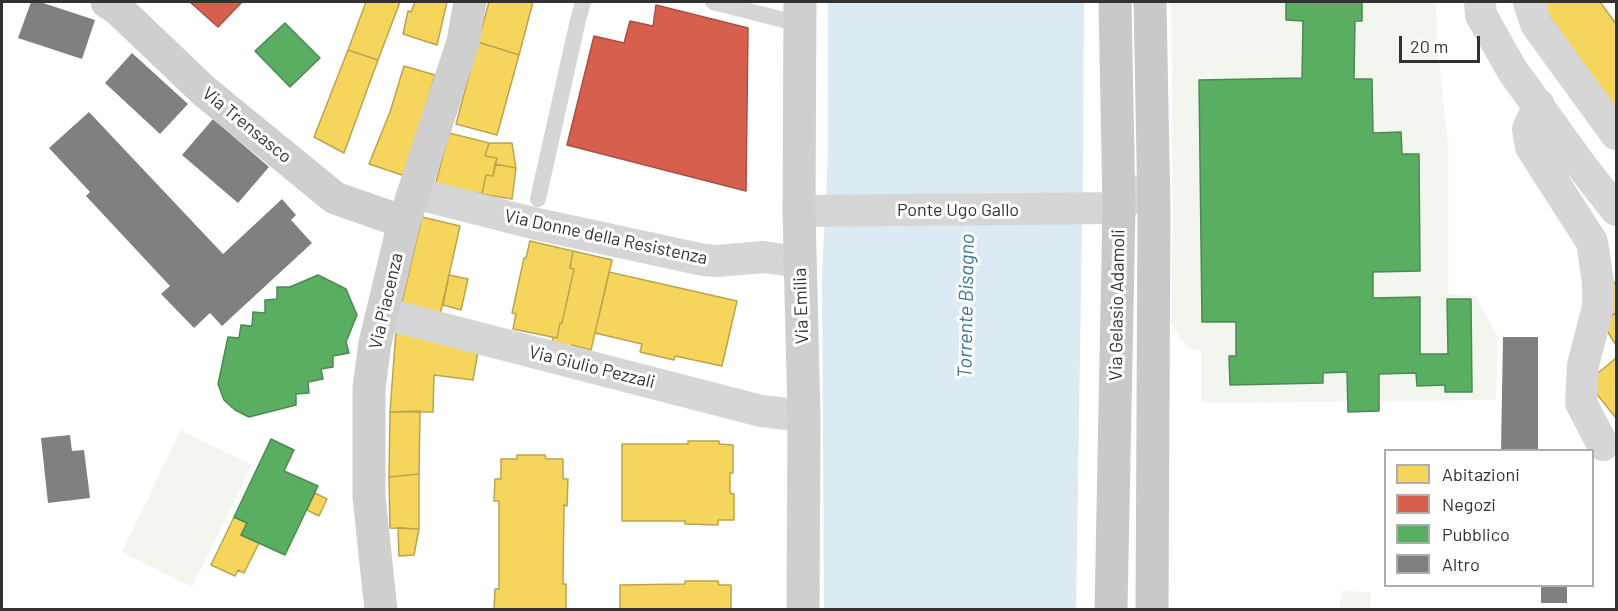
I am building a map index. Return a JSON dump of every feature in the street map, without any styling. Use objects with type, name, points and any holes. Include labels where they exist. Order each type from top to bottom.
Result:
[{"type":"main road","name":"Via Trensasco","points":[[106,2],[118,9],[204,92],[335,198],[409,207]]},
{"type":"main road","name":"Via Piacenza","points":[[381,609],[369,497],[369,388],[375,343],[409,207],[463,42],[471,2]]},
{"type":"main road","name":"Via Gelasio Adamoli","points":[[1111,609],[1108,209],[1114,2]]},
{"type":"main road","name":"Via Gelasio Adamoli","points":[[1150,2],[1154,177],[1152,609]]},
{"type":"main road","name":"Via Emilia","points":[[800,13],[809,211],[800,262],[804,416],[803,609]]},
{"type":"street","points":[[1480,2],[1481,15],[1512,70],[1580,164],[1614,202]]},
{"type":"street","points":[[1529,2],[1536,24],[1617,134],[1580,164]]},
{"type":"street","points":[[1539,105],[1528,129],[1531,147],[1592,242],[1598,282],[1598,307],[1583,365],[1581,403],[1603,445]]},
{"type":"street","points":[[1108,209],[1154,177]]},
{"type":"street","name":"Via Donne della Resistenza","points":[[409,207],[537,224],[704,260],[763,257],[800,262]]},
{"type":"street","name":"Ponte Ugo Gallo","points":[[809,211],[1108,209]]},
{"type":"street","name":"Via Giulio Pezzali","points":[[382,313],[761,411],[804,416]]},
{"type":"lane","points":[[538,199],[583,2]]},
{"type":"lane","points":[[713,2],[800,13]]},
{"type":"shaded area","points":[[1171,2],[1436,2],[1438,52],[1448,147],[1448,294],[1475,296],[1498,337],[1496,400],[1208,403],[1201,400],[1201,350],[1190,348],[1182,341],[1171,324],[1173,222]]},
{"type":"shaded area","points":[[181,430],[252,465],[192,587],[122,552]]},
{"type":"shaded area","points":[[1341,591],[1371,592],[1370,609],[1340,609]]},
{"type":"water","name":"Torrente Bisagno","points":[[828,2],[1084,2],[1076,609],[824,610],[822,276],[828,155]]},
{"type":"building: Abitazioni","points":[[366,2],[400,2],[378,60],[348,50]]},
{"type":"building: Abitazioni","points":[[415,2],[447,2],[437,45],[403,34],[408,11],[411,12]]},
{"type":"building: Abitazioni","points":[[489,2],[533,2],[519,55],[478,42]]},
{"type":"building: Abitazioni","points":[[1540,2],[1600,2],[1616,24],[1616,117]]},
{"type":"building: Abitazioni","points":[[478,42],[519,55],[497,135],[456,124]]},
{"type":"building: Abitazioni","points":[[348,50],[378,60],[344,153],[314,137]]},
{"type":"building: Abitazioni","points":[[404,66],[435,75],[405,176],[369,164],[390,112]]},
{"type":"building: Abitazioni","points":[[449,133],[489,143],[485,156],[497,158],[493,176],[486,175],[482,194],[435,186]]},
{"type":"building: Abitazioni","points":[[489,143],[512,143],[516,168],[495,164],[497,158],[485,156]]},
{"type":"building: Abitazioni","points":[[495,164],[516,168],[512,199],[482,194],[486,175],[493,176]]},
{"type":"building: Abitazioni","points":[[422,217],[460,226],[440,315],[401,306]]},
{"type":"building: Abitazioni","points":[[530,241],[573,251],[570,268],[574,269],[557,338],[513,329],[516,314],[512,313]]},
{"type":"building: Abitazioni","points":[[573,251],[612,260],[591,350],[552,343],[553,337],[557,338],[560,323],[562,323],[574,269],[570,268]]},
{"type":"building: Abitazioni","points":[[609,272],[737,301],[722,366],[675,356],[674,360],[640,352],[642,344],[595,333]]},
{"type":"building: Abitazioni","points":[[449,275],[468,279],[461,310],[443,305]]},
{"type":"building: Abitazioni","points":[[1616,282],[1616,313],[1612,315],[1607,286]]},
{"type":"building: Abitazioni","points":[[1616,313],[1616,345],[1602,323]]},
{"type":"building: Abitazioni","points":[[396,331],[479,346],[473,380],[434,375],[433,412],[390,412]]},
{"type":"building: Abitazioni","points":[[1616,358],[1616,418],[1587,382]]},
{"type":"building: Abitazioni","points":[[420,411],[419,474],[389,477],[390,412]]},
{"type":"building: Abitazioni","points":[[688,441],[719,441],[719,444],[733,445],[730,493],[734,494],[734,520],[718,520],[718,525],[685,524],[685,521],[622,521],[622,444],[688,444]]},
{"type":"building: Abitazioni","points":[[517,455],[545,455],[546,459],[563,459],[563,479],[568,479],[567,506],[564,505],[563,584],[566,584],[566,610],[494,610],[495,589],[499,589],[499,501],[494,501],[495,479],[501,479],[501,459],[517,459]]},
{"type":"building: Abitazioni","points":[[419,474],[419,529],[390,528],[389,477]]},
{"type":"building: Abitazioni","points":[[315,493],[327,499],[319,516],[307,510]]},
{"type":"building: Abitazioni","points":[[234,517],[247,523],[241,535],[259,543],[244,573],[238,570],[235,576],[211,565]]},
{"type":"building: Abitazioni","points":[[398,528],[419,529],[414,555],[399,556]]},
{"type":"building: Abitazioni","points":[[685,581],[718,581],[719,585],[731,585],[731,610],[620,610],[620,585],[685,584]]},
{"type":"building: Negozi","points":[[190,2],[242,2],[218,27]]},
{"type":"building: Negozi","points":[[656,5],[748,28],[746,191],[567,145],[594,36],[624,43],[630,21],[653,26]]},
{"type":"building: Pubblico","points":[[1286,2],[1362,2],[1362,21],[1355,21],[1354,79],[1372,79],[1373,133],[1401,132],[1402,154],[1419,154],[1420,271],[1373,272],[1373,298],[1420,297],[1420,354],[1448,354],[1447,299],[1471,299],[1472,392],[1445,392],[1445,385],[1417,386],[1416,373],[1379,374],[1379,411],[1348,412],[1347,372],[1323,373],[1323,383],[1230,385],[1229,356],[1236,356],[1236,322],[1202,322],[1199,80],[1302,78],[1303,21],[1286,20]]},
{"type":"building: Pubblico","points":[[285,23],[320,58],[290,87],[255,51]]},
{"type":"building: Pubblico","points":[[318,275],[346,289],[357,315],[346,342],[349,353],[333,356],[333,367],[321,369],[323,379],[308,382],[309,393],[296,394],[296,405],[249,417],[235,410],[224,400],[218,384],[228,337],[239,338],[241,325],[252,326],[253,312],[265,313],[265,300],[277,299],[277,287],[290,287]]},
{"type":"building: Pubblico","points":[[271,439],[294,450],[284,471],[318,486],[285,555],[241,535],[247,523],[234,517]]},
{"type":"building: Altro","points":[[31,2],[40,2],[95,20],[82,59],[18,38]]},
{"type":"building: Altro","points":[[132,53],[188,104],[160,134],[105,83]]},
{"type":"building: Altro","points":[[89,112],[223,254],[282,199],[296,215],[291,220],[312,243],[222,326],[210,313],[194,328],[161,294],[170,286],[86,196],[90,192],[49,148]]},
{"type":"building: Altro","points":[[213,119],[269,167],[238,203],[182,155]]},
{"type":"building: Altro","points":[[1503,337],[1538,337],[1538,449],[1501,449]]},
{"type":"building: Altro","points":[[70,435],[72,451],[84,450],[90,498],[48,503],[41,438]]},
{"type":"building: Altro","points":[[1541,587],[1567,587],[1567,603],[1541,603]]}]
